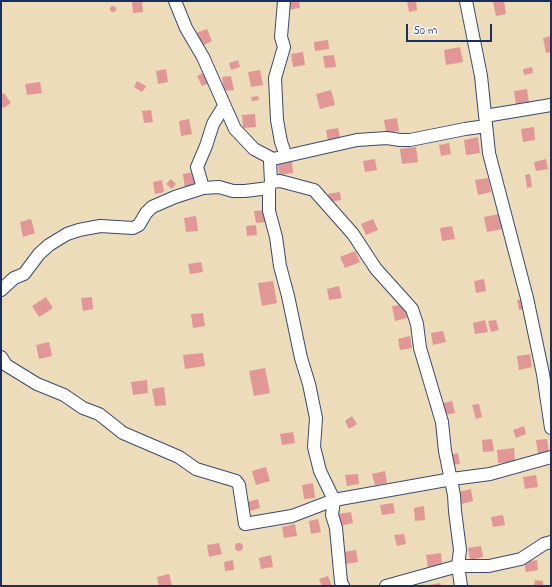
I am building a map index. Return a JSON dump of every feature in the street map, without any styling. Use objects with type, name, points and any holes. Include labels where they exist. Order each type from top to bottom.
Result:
[{"type":"street","points":[[175,1],[186,28],[203,57],[235,129],[254,149],[273,158],[357,140],[387,138],[410,140],[465,129],[486,121],[551,105]]},
{"type":"street","points":[[284,1],[281,37],[284,47],[274,78],[277,120],[281,142],[286,156]]},
{"type":"street","points":[[466,1],[481,76],[489,153],[547,374],[551,428]]},
{"type":"street","points":[[203,188],[197,167],[213,124],[224,106]]},
{"type":"street","points":[[273,158],[270,162],[269,211],[276,237],[280,266],[299,350],[309,384],[316,418],[314,447],[320,471],[334,500],[332,515],[336,528],[341,582],[343,586]]},
{"type":"street","points":[[1,290],[14,278],[24,274],[39,254],[49,245],[67,234],[100,226],[134,228],[139,225],[146,213],[152,207],[175,197],[203,188],[219,188],[239,191],[270,185],[280,181],[314,190],[353,234],[376,268],[412,309],[417,324],[420,348],[442,422],[445,451],[452,478],[460,550],[458,566],[461,586]]},
{"type":"street","points":[[1,357],[6,365],[37,384],[64,395],[83,408],[99,414],[123,433],[179,457],[196,469],[236,481],[239,485],[245,524],[292,516],[334,500],[452,478],[490,474],[551,457]]},
{"type":"street","points":[[386,586],[458,566],[489,566],[521,559],[544,544],[551,542]]},
{"type":"building","points":[[132,1],[142,1],[143,12],[133,13]]},
{"type":"building","points":[[287,1],[299,1],[300,8],[288,10]]},
{"type":"building","points":[[407,1],[416,1],[417,10],[409,12]]},
{"type":"building","points":[[504,1],[506,14],[496,16],[493,2]]},
{"type":"building","points":[[113,6],[116,9],[113,12],[110,9]]},
{"type":"building","points":[[207,29],[212,41],[202,46],[196,33]]},
{"type":"building","points":[[551,36],[551,52],[546,53],[543,38]]},
{"type":"building","points":[[328,40],[329,49],[315,51],[314,42]]},
{"type":"building","points":[[460,47],[463,62],[446,65],[444,50]]},
{"type":"building","points":[[303,52],[305,65],[293,67],[291,54]]},
{"type":"building","points":[[334,55],[336,67],[325,68],[323,56]]},
{"type":"building","points":[[238,60],[240,67],[231,70],[229,63]]},
{"type":"building","points":[[532,67],[533,73],[524,75],[523,69]]},
{"type":"building","points":[[166,69],[168,82],[158,84],[156,71]]},
{"type":"building","points":[[260,70],[263,85],[251,87],[248,72]]},
{"type":"building","points":[[206,71],[211,82],[202,86],[197,76]]},
{"type":"building","points":[[231,76],[234,90],[224,91],[222,77]]},
{"type":"building","points":[[137,81],[146,86],[142,92],[134,87]]},
{"type":"building","points":[[40,82],[42,93],[27,95],[25,84]]},
{"type":"building","points":[[527,89],[529,103],[516,105],[514,91]]},
{"type":"building","points":[[331,90],[335,105],[320,109],[316,94]]},
{"type":"building","points":[[4,93],[11,103],[4,108],[1,105],[1,95]]},
{"type":"building","points":[[258,96],[259,100],[252,101],[251,97]]},
{"type":"building","points":[[151,110],[153,122],[144,123],[142,111]]},
{"type":"building","points":[[255,114],[256,127],[243,128],[242,115]]},
{"type":"building","points":[[397,118],[399,131],[386,133],[384,120]]},
{"type":"building","points":[[189,119],[192,134],[181,136],[179,121]]},
{"type":"building","points":[[534,127],[535,140],[523,142],[521,129]]},
{"type":"building","points":[[338,128],[340,138],[328,141],[326,130]]},
{"type":"building","points":[[478,137],[480,153],[466,155],[464,140]]},
{"type":"building","points":[[449,143],[451,154],[441,156],[439,145]]},
{"type":"building","points":[[416,147],[418,162],[402,164],[400,149]]},
{"type":"building","points":[[375,159],[377,170],[365,172],[363,161]]},
{"type":"building","points":[[546,159],[548,169],[536,171],[534,162]]},
{"type":"building","points":[[292,161],[293,173],[279,175],[278,163]]},
{"type":"building","points":[[195,172],[197,186],[185,188],[183,174]]},
{"type":"building","points":[[530,174],[532,187],[527,188],[525,175]]},
{"type":"building","points":[[488,178],[491,192],[478,195],[475,180]]},
{"type":"building","points":[[171,179],[176,184],[172,189],[166,184]]},
{"type":"building","points":[[162,180],[164,192],[155,194],[153,182]]},
{"type":"building","points":[[340,192],[341,200],[330,202],[328,194]]},
{"type":"building","points":[[265,210],[267,222],[256,223],[254,211]]},
{"type":"building","points":[[499,214],[502,229],[487,232],[484,217]]},
{"type":"building","points":[[196,216],[198,231],[186,232],[184,218]]},
{"type":"building","points":[[31,219],[35,233],[23,237],[20,222]]},
{"type":"building","points":[[373,219],[378,230],[366,235],[361,224]]},
{"type":"building","points":[[256,225],[257,235],[247,236],[246,226]]},
{"type":"building","points":[[452,226],[455,239],[442,241],[440,228]]},
{"type":"building","points":[[355,251],[360,262],[345,268],[340,257]]},
{"type":"building","points":[[201,262],[203,272],[190,274],[188,264]]},
{"type":"building","points":[[484,279],[486,291],[476,293],[474,281]]},
{"type":"building","points":[[273,281],[277,303],[262,306],[258,283]]},
{"type":"building","points":[[339,286],[342,298],[329,300],[327,289]]},
{"type":"building","points":[[46,297],[53,308],[39,317],[32,306]]},
{"type":"building","points":[[92,297],[93,309],[83,311],[81,298]]},
{"type":"building","points":[[524,299],[526,309],[519,310],[517,300]]},
{"type":"building","points":[[405,304],[407,318],[395,321],[392,306]]},
{"type":"building","points":[[203,313],[205,326],[193,328],[191,314]]},
{"type":"building","points":[[485,320],[488,332],[475,334],[473,323]]},
{"type":"building","points":[[496,320],[499,330],[491,332],[488,321]]},
{"type":"building","points":[[443,331],[446,342],[433,345],[431,333]]},
{"type":"building","points":[[410,336],[412,348],[400,350],[398,339]]},
{"type":"building","points":[[49,342],[52,356],[39,359],[36,345]]},
{"type":"building","points":[[203,353],[205,366],[185,369],[183,355]]},
{"type":"building","points":[[530,354],[532,367],[519,370],[517,356]]},
{"type":"building","points":[[265,368],[270,393],[254,396],[249,371]]},
{"type":"building","points":[[147,380],[148,393],[133,395],[131,382]]},
{"type":"building","points":[[164,387],[166,405],[155,406],[152,389]]},
{"type":"building","points":[[452,401],[455,413],[442,415],[440,404]]},
{"type":"building","points":[[479,404],[482,417],[476,419],[472,405]]},
{"type":"building","points":[[352,416],[357,424],[349,429],[345,421]]},
{"type":"building","points":[[524,426],[526,434],[516,438],[513,430]]},
{"type":"building","points":[[293,432],[295,443],[282,445],[280,434]]},
{"type":"building","points":[[492,439],[494,451],[483,452],[482,440]]},
{"type":"building","points":[[547,439],[549,453],[538,454],[536,440]]},
{"type":"building","points":[[514,448],[515,462],[498,463],[497,450]]},
{"type":"building","points":[[458,453],[460,464],[450,465],[449,455]]},
{"type":"building","points":[[266,467],[270,481],[256,485],[252,471]]},
{"type":"building","points":[[385,471],[387,483],[375,485],[372,474]]},
{"type":"building","points":[[358,474],[359,484],[347,486],[345,475]]},
{"type":"building","points":[[536,475],[538,487],[525,489],[523,477]]},
{"type":"building","points":[[313,483],[315,498],[304,499],[302,485]]},
{"type":"building","points":[[471,489],[473,501],[461,504],[459,492]]},
{"type":"building","points":[[258,499],[260,508],[250,511],[247,502]]},
{"type":"building","points":[[393,503],[395,513],[382,515],[380,505]]},
{"type":"building","points":[[424,506],[425,520],[415,521],[414,508]]},
{"type":"building","points":[[351,512],[353,523],[340,526],[338,514]]},
{"type":"building","points":[[503,515],[505,525],[493,527],[491,517]]},
{"type":"building","points":[[318,519],[321,532],[311,534],[309,521]]},
{"type":"building","points":[[295,524],[297,536],[284,538],[282,527]]},
{"type":"building","points":[[404,534],[406,544],[397,546],[394,535]]},
{"type":"building","points":[[219,543],[222,554],[209,557],[207,545]]},
{"type":"building","points":[[239,543],[242,544],[242,550],[239,551],[236,550],[235,547],[236,544]]},
{"type":"building","points":[[481,546],[483,557],[470,560],[468,548]]},
{"type":"building","points":[[356,550],[358,562],[346,564],[344,552]]},
{"type":"building","points":[[441,553],[442,566],[428,568],[426,555]]},
{"type":"building","points":[[271,555],[273,567],[261,569],[259,558]]},
{"type":"building","points":[[233,560],[234,570],[225,571],[224,562]]},
{"type":"building","points":[[537,560],[538,570],[526,572],[524,562]]},
{"type":"building","points":[[169,574],[172,586],[159,586],[157,577]]},
{"type":"building","points":[[328,576],[332,586],[322,586],[319,579]]},
{"type":"building","points":[[535,580],[543,581],[543,586],[534,586]]},
{"type":"building","points":[[440,583],[441,586],[429,586],[429,585]]}]
